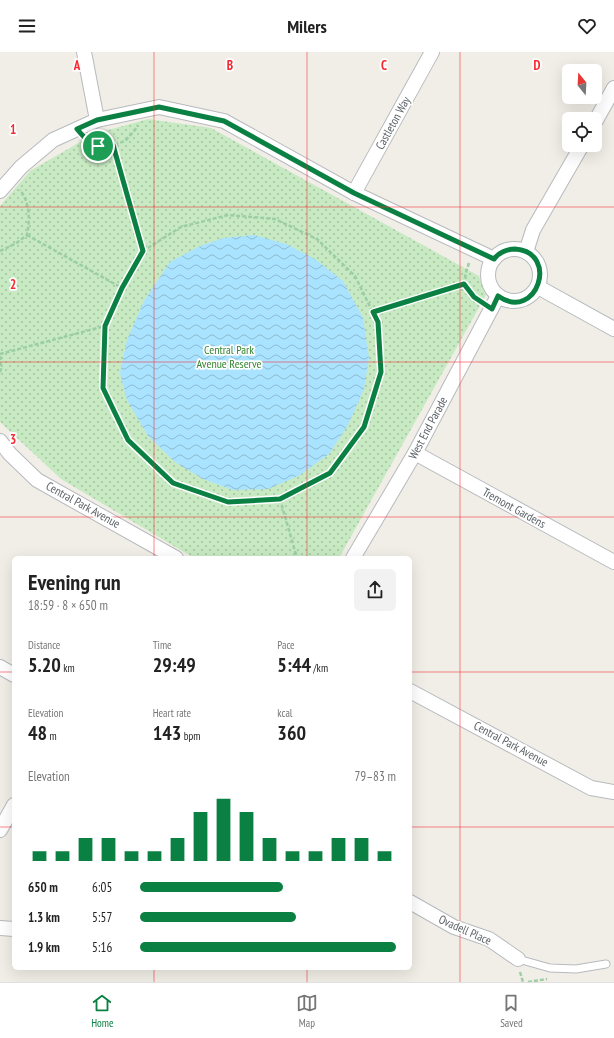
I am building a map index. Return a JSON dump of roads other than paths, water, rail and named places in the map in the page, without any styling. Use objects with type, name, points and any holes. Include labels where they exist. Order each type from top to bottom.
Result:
[{"type":"street","points":[[84,52],[97,120]]},
{"type":"street","name":"Castleton Way","points":[[354,193],[432,52]]},
{"type":"street","points":[[601,112],[614,88]]},
{"type":"street","points":[[0,191],[21,166],[53,140],[97,120],[159,107],[224,121],[354,193],[494,259]]},
{"type":"street","points":[[526,252],[533,230],[578,152]]},
{"type":"street","points":[[514,249],[526,252],[532,256],[537,263],[540,272],[538,287],[525,300],[516,302],[503,300],[490,287],[488,279],[488,269],[494,259],[504,251],[514,249]]},
{"type":"street","points":[[538,287],[614,329]]},
{"type":"street","name":"West End Parade","points":[[354,556],[415,453],[498,296]]},
{"type":"street","name":"Central Park Avenue","points":[[0,441],[10,454],[37,480],[155,553],[168,556]]},
{"type":"street","name":"Tremont Gardens","points":[[415,453],[614,562]]},
{"type":"street","points":[[0,667],[12,674]]},
{"type":"street","name":"Central Park Avenue","points":[[412,691],[591,788],[614,792]]},
{"type":"street","points":[[0,830],[12,809]]},
{"type":"street","name":"Ovadell Place","points":[[412,903],[454,927],[489,939],[518,959]]},
{"type":"street","points":[[0,928],[12,930]]},
{"type":"lane","points":[[518,959],[550,968],[576,968],[606,964]]},
{"type":"water","points":[[254,235],[286,244],[315,259],[343,281],[363,318],[369,358],[364,389],[348,425],[329,454],[300,475],[268,489],[233,490],[203,479],[175,462],[148,436],[127,400],[120,373],[127,340],[144,301],[170,262],[200,246],[224,238]]},
{"type":"park label","name":"Central Park Avenue Reserve","points":[[229,357]]}]
